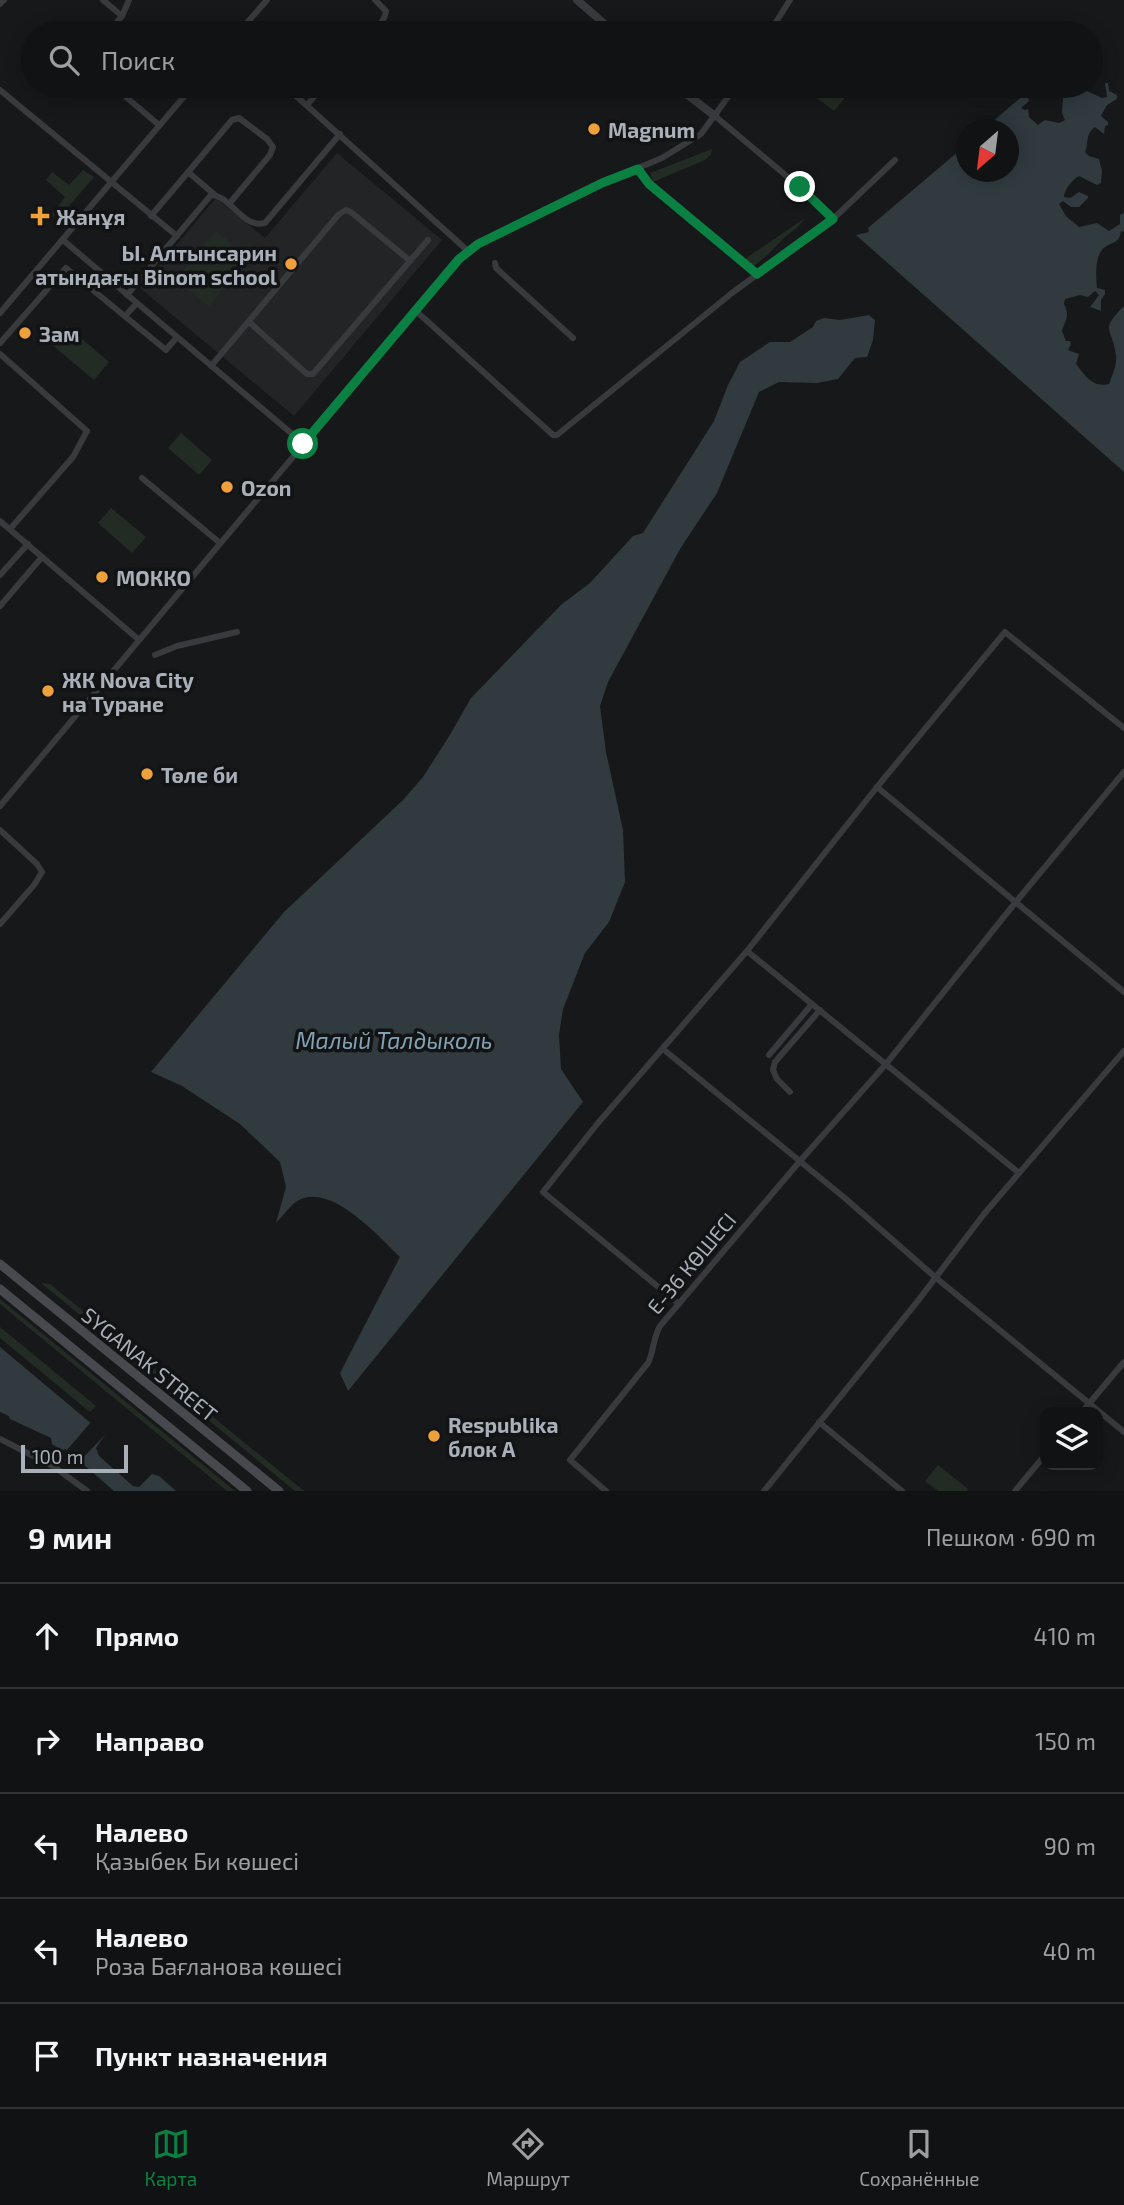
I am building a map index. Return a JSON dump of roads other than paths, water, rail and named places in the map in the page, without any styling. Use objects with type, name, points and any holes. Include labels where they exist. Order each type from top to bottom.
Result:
[{"type":"main road","name":"SYGANAK STREET","points":[[0,1264],[279,1491]]},
{"type":"main road","name":"SYGANAK STREET","points":[[0,1289],[247,1491]]},
{"type":"street","points":[[0,5],[4,0]]},
{"type":"street","points":[[103,0],[122,16]]},
{"type":"street","points":[[118,21],[129,0]]},
{"type":"street","points":[[249,21],[267,0]]},
{"type":"street","points":[[375,0],[386,11],[383,21]]},
{"type":"street","points":[[577,0],[601,21]]},
{"type":"street","points":[[777,21],[790,0]]},
{"type":"street","points":[[0,90],[177,236]]},
{"type":"street","points":[[127,98],[159,125]]},
{"type":"street","points":[[0,313],[182,98]]},
{"type":"street","points":[[299,98],[468,251]]},
{"type":"street","points":[[307,105],[313,98]]},
{"type":"street","points":[[692,98],[808,194],[833,219]]},
{"type":"street","points":[[0,806],[138,639],[468,251],[602,183],[662,158],[701,134],[728,98]]},
{"type":"street","points":[[151,216],[232,120],[239,118],[272,147],[270,155],[229,204]]},
{"type":"street","points":[[188,172],[257,225],[265,223],[341,134]]},
{"type":"street","points":[[416,311],[553,435],[561,433],[757,274],[833,219],[895,160]]},
{"type":"street","points":[[638,169],[649,184],[757,274]]},
{"type":"street","points":[[127,295],[207,199],[215,195]]},
{"type":"street","points":[[211,366],[339,214],[346,210],[410,260]]},
{"type":"street","points":[[63,240],[303,444]]},
{"type":"street","points":[[249,322],[307,374],[313,374],[428,240]]},
{"type":"street","points":[[495,262],[496,268],[573,338]]},
{"type":"street","points":[[0,343],[66,268],[166,350],[177,337]]},
{"type":"street","points":[[125,316],[137,303]]},
{"type":"street","points":[[0,354],[87,431],[73,457],[10,529]]},
{"type":"street","points":[[142,478],[220,543]]},
{"type":"street","points":[[0,520],[138,639]]},
{"type":"street","points":[[0,575],[28,544]]},
{"type":"street","points":[[0,606],[42,557]]},
{"type":"street","points":[[155,655],[177,646],[237,632]]},
{"type":"street","points":[[678,1304],[543,1192],[598,1123],[747,950],[1005,632],[1124,728]]},
{"type":"street","name":"Е-36 КӨШЕСІ","points":[[606,1491],[570,1460],[648,1363],[653,1353],[654,1335],[800,1161],[887,1064],[1124,772]]},
{"type":"street","points":[[877,787],[1124,992]]},
{"type":"street","points":[[0,793],[6,799]]},
{"type":"street","points":[[0,830],[37,864],[42,872],[34,886],[0,925]]},
{"type":"street","points":[[747,950],[1019,1173]]},
{"type":"street","points":[[768,1055],[812,1004]]},
{"type":"street","points":[[790,1092],[774,1075],[775,1062],[820,1010]]},
{"type":"street","points":[[663,1049],[1124,1432]]},
{"type":"street","points":[[764,1491],[1019,1173],[1124,1051]]},
{"type":"street","points":[[1087,1407],[1124,1362]]},
{"type":"street","points":[[819,1422],[902,1491]]},
{"type":"street","points":[[0,1439],[53,1466],[87,1491]]},
{"type":"street","points":[[1014,1491],[1040,1461]]},
{"type":"water","points":[[1105,83],[1108,83],[1109,91],[1117,95],[1117,99],[1107,105],[1101,116],[1108,122],[1104,134],[1095,127],[1088,136],[1085,152],[1099,159],[1101,183],[1097,185],[1079,176],[1069,185],[1064,197],[1070,198],[1079,192],[1088,198],[1079,207],[1071,207],[1063,201],[1059,204],[1066,216],[1079,227],[1097,223],[1109,231],[1120,224],[1120,215],[1124,213],[1124,232],[1121,231],[1117,240],[1101,251],[1097,261],[1097,288],[1105,290],[1101,311],[1090,307],[1099,295],[1095,291],[1088,297],[1080,295],[1065,299],[1067,314],[1062,331],[1066,341],[1071,344],[1068,350],[1079,354],[1076,364],[1086,376],[1098,384],[1109,384],[1116,360],[1109,326],[1124,306],[1124,472],[856,235],[869,232],[868,228],[956,153],[956,182],[1019,182],[1019,119],[996,119],[1020,98],[1028,98],[1029,101],[1021,108],[1028,109],[1029,117],[1038,125],[1045,120],[1059,123],[1065,120],[1062,113],[1063,98],[1107,97]]},
{"type":"water","name":"Малый Талдыколь","points":[[869,315],[875,320],[873,340],[867,357],[855,358],[838,379],[817,383],[779,382],[759,392],[717,493],[680,549],[608,682],[600,706],[606,752],[623,830],[625,882],[609,922],[585,953],[563,1009],[559,1035],[561,1069],[583,1102],[348,1391],[340,1373],[400,1257],[354,1215],[326,1199],[312,1197],[299,1200],[276,1223],[286,1187],[280,1162],[240,1124],[182,1086],[151,1072],[284,912],[403,800],[423,777],[471,698],[562,604],[590,583],[633,536],[643,533],[714,421],[740,362],[770,342],[790,342],[813,327],[816,321],[824,318],[840,320]]},
{"type":"water","points":[[0,1347],[105,1435],[96,1448],[99,1456],[133,1486],[139,1487],[152,1474],[159,1476],[176,1491],[114,1491],[66,1449],[61,1450],[52,1444],[51,1438],[0,1412]]},
{"type":"place","name":"Magnum","points":[[594,129]]},
{"type":"place","name":"Жанұя","points":[[40,216]]},
{"type":"place","name":"Ы. Алтынсарин атындағы Binom school","points":[[291,264]]},
{"type":"place","name":"Зам","points":[[25,333]]},
{"type":"place","name":"Ozon","points":[[227,487]]},
{"type":"place","name":"МОККО","points":[[102,577]]},
{"type":"place","name":"ЖК Nova City на Туране","points":[[48,691]]},
{"type":"place","name":"Төле би","points":[[147,774]]},
{"type":"place","name":"Respublika блок А","points":[[434,1436]]}]
